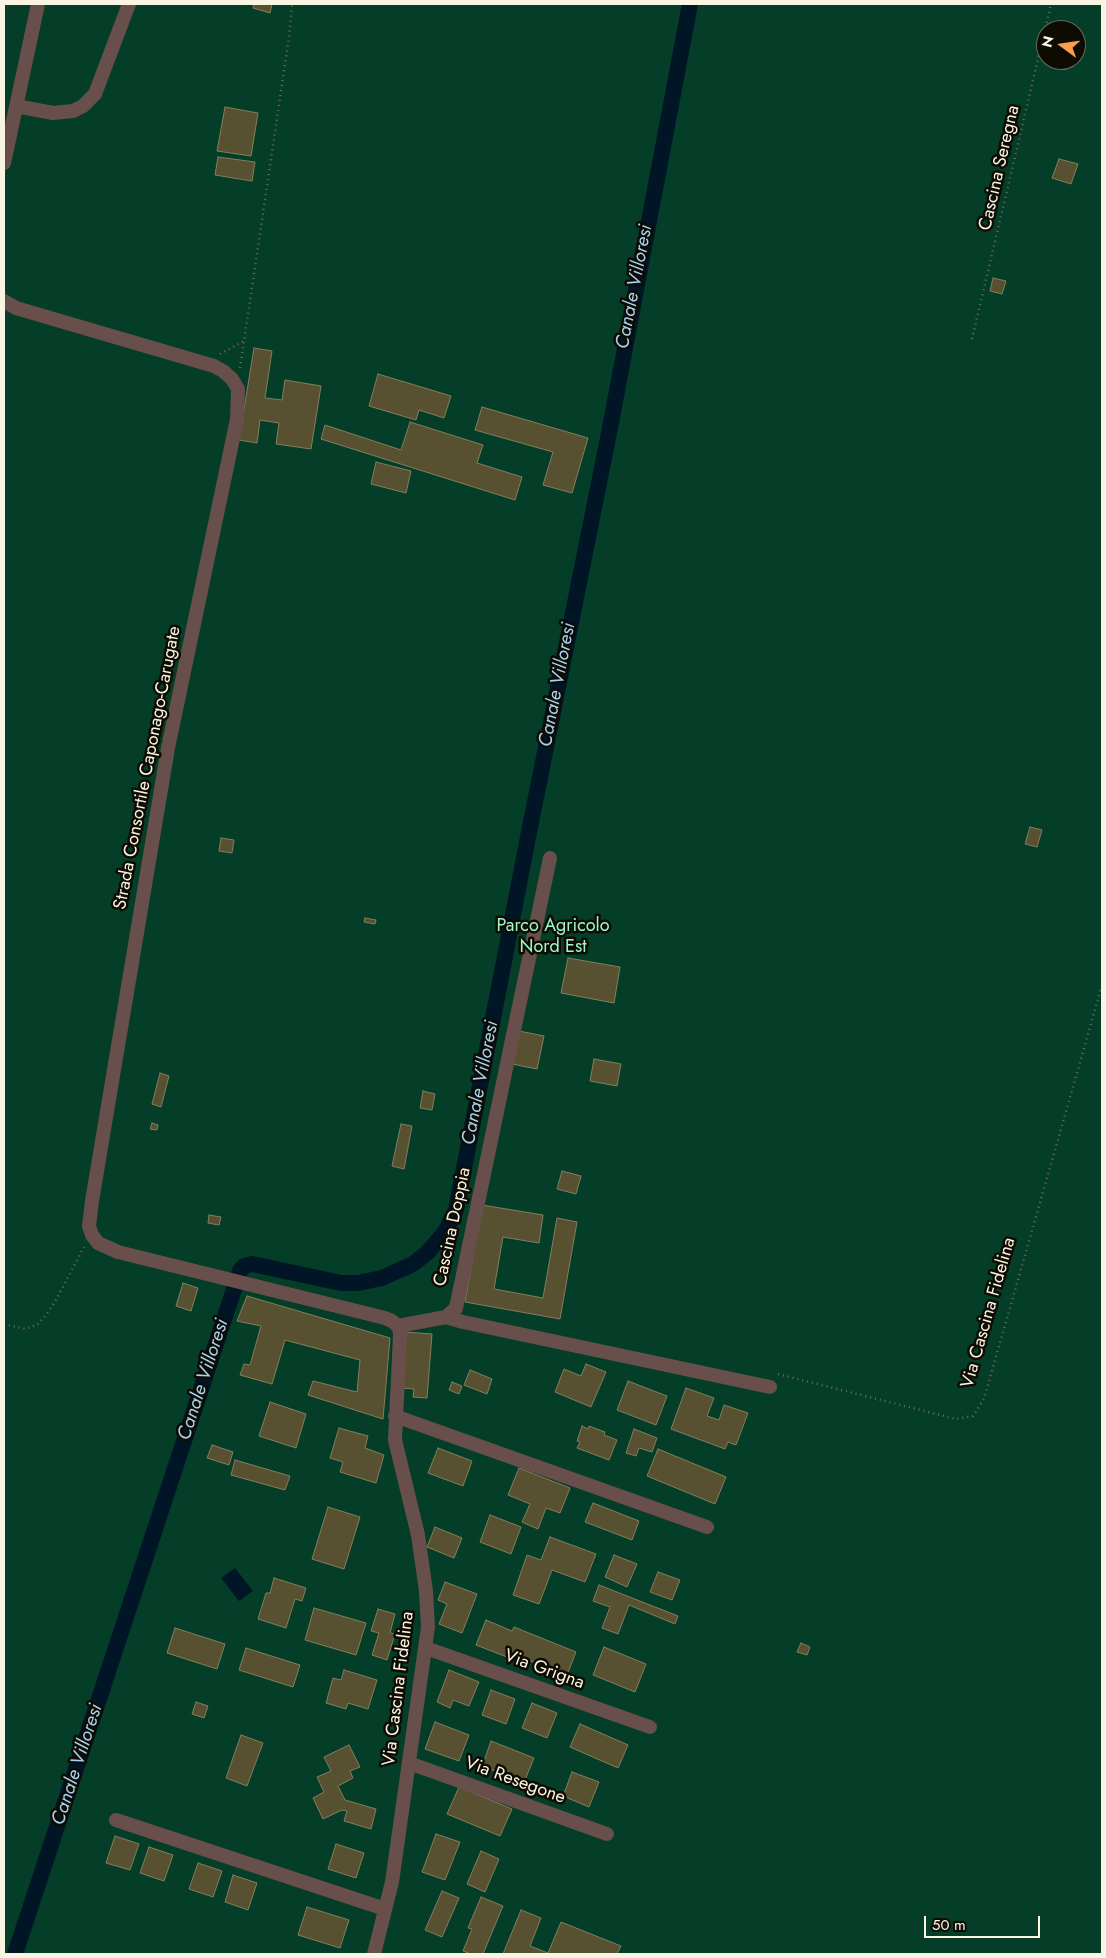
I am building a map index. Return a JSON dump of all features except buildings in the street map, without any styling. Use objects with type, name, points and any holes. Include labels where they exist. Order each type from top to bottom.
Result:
[{"type":"street","points":[[4,163],[38,4]]},
{"type":"street","points":[[16,106],[53,113],[73,111],[83,106],[95,94],[129,4]]},
{"type":"street","name":"Strada Consortile Caponago-Carugate","points":[[4,301],[16,308],[214,366],[235,382],[239,396],[237,419],[168,748],[89,1219],[91,1233]]},
{"type":"street","name":"Cascina Doppia","points":[[446,1316],[456,1308],[550,858]]},
{"type":"street","points":[[91,1233],[98,1243],[109,1249],[385,1318],[398,1326],[446,1316],[463,1322],[770,1387]]},
{"type":"street","name":"Via Cascina Fidelina","points":[[374,1954],[392,1882],[426,1648],[428,1615],[424,1566],[395,1440],[400,1335],[398,1326]]},
{"type":"street","points":[[395,1416],[707,1528]]},
{"type":"street","name":"Via Grigna","points":[[426,1648],[650,1727]]},
{"type":"street","name":"Via Resegone","points":[[409,1763],[607,1834]]},
{"type":"street","points":[[116,1820],[385,1909]]},
{"type":"path","points":[[212,355],[220,354],[244,341],[289,37],[292,4]]},
{"type":"path","name":"Cascina Seregna","points":[[972,338],[1052,4]]},
{"type":"path","name":"Via Cascina Fidelina","points":[[774,1373],[956,1418],[973,1416],[984,1399],[1102,985]]},
{"type":"path","points":[[4,1324],[25,1329],[36,1325],[46,1315],[56,1300],[91,1233]]},
{"type":"green space","name":"Parco Agricolo Nord Est","points":[[4,4],[1102,4],[1102,1954],[4,1954]]},
{"type":"water","points":[[235,1568],[253,1591],[239,1601],[221,1578]]},
{"type":"waterway","name":"Canale Villoresi","points":[[15,1954],[240,1271],[244,1266],[252,1264],[341,1283],[358,1283],[382,1278],[413,1264],[428,1252],[445,1232],[456,1210],[609,433],[690,4]]}]
